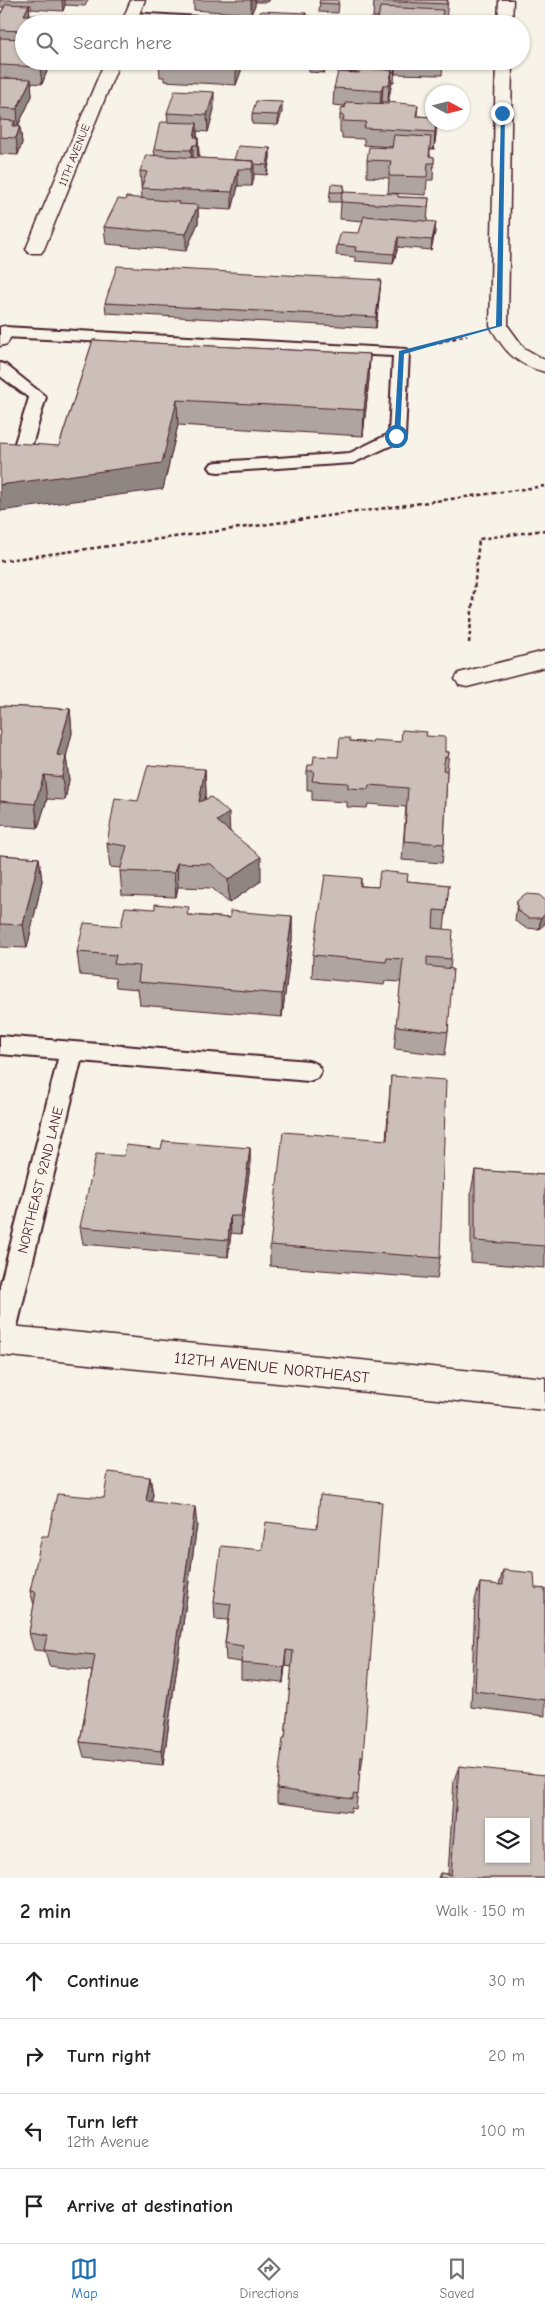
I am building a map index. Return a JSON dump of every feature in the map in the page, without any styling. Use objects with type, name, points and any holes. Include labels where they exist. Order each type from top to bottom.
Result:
[{"type":"street","points":[[132,15],[138,0]]},
{"type":"street","points":[[505,15],[506,0]]},
{"type":"street","name":"11TH AVENUE","points":[[36,249],[109,70]]},
{"type":"street","points":[[504,70],[499,326],[512,349],[528,361],[545,366]]},
{"type":"street","points":[[467,679],[545,660]]},
{"type":"street","name":"112TH AVENUE NORTHEAST","points":[[0,1339],[545,1394]]},
{"type":"lane","points":[[2,336],[401,352],[396,436],[352,458],[218,467]]},
{"type":"lane","points":[[0,368],[38,397],[18,462]]},
{"type":"lane","points":[[0,1045],[309,1071]]},
{"type":"lane","name":"NORTHEAST 92ND LANE","points":[[0,1339],[72,1051]]},
{"type":"path","points":[[401,352],[499,326]]},
{"type":"path","points":[[0,561],[545,486]]},
{"type":"path","points":[[467,679],[479,539],[545,530]]},
{"type":"building","points":[[320,0],[339,0],[338,4],[319,3]]},
{"type":"building","points":[[447,0],[447,4],[374,1]]},
{"type":"building","points":[[6,4],[29,5],[24,15],[15,15],[15,31],[0,30],[0,15]]},
{"type":"building","points":[[380,7],[443,10],[442,15],[379,15]]},
{"type":"building","points":[[261,11],[306,13],[305,15],[259,15]]},
{"type":"building","points":[[0,38],[15,39],[15,66],[0,65]]},
{"type":"building","points":[[360,70],[392,70],[389,85],[383,85],[381,91],[334,88],[338,72],[359,73]]},
{"type":"building","points":[[0,78],[31,79],[17,109],[0,108]]},
{"type":"building","points":[[175,90],[214,92],[207,115],[167,113]]},
{"type":"building","points":[[256,101],[282,102],[278,115],[252,114]]},
{"type":"building","points":[[346,102],[388,104],[388,102],[418,105],[416,116],[425,117],[425,130],[435,130],[435,132],[364,128],[366,122],[343,121],[344,116],[340,115],[342,107],[345,108]]},
{"type":"building","points":[[0,120],[15,121],[12,126],[20,126],[16,138],[0,137]]},
{"type":"building","points":[[160,122],[197,123],[194,137],[198,137],[197,145],[193,145],[191,150],[154,149]]},
{"type":"building","points":[[394,135],[431,137],[429,156],[434,157],[434,163],[428,163],[427,177],[389,176],[391,161],[367,160],[369,147],[392,148]]},
{"type":"building","points":[[238,146],[270,148],[267,165],[254,164],[254,161],[234,160]]},
{"type":"building","points":[[146,155],[254,161],[252,169],[238,169],[232,192],[141,188],[147,172],[140,171]]},
{"type":"building","points":[[331,184],[344,185],[343,192],[330,192]]},
{"type":"building","points":[[342,192],[398,194],[398,197],[429,198],[428,207],[341,202]]},
{"type":"building","points":[[126,197],[198,205],[186,234],[104,227],[118,199],[125,200]]},
{"type":"building","points":[[364,216],[436,222],[432,240],[398,237],[394,254],[355,251],[356,247],[337,245],[341,232],[359,233]]},
{"type":"building","points":[[117,266],[381,280],[376,317],[105,303]]},
{"type":"building","points":[[93,340],[370,354],[364,410],[177,400],[162,463],[0,485],[0,442],[59,446]]},
{"type":"building","points":[[0,706],[70,709],[57,755],[66,756],[62,777],[44,775],[35,804],[0,801]]},
{"type":"building","points":[[402,730],[427,732],[426,736],[445,737],[445,752],[449,752],[448,757],[445,757],[443,770],[447,771],[444,844],[404,841],[408,788],[369,785],[368,789],[348,788],[348,783],[312,781],[314,771],[307,771],[308,765],[313,765],[314,756],[338,757],[340,738],[350,738],[350,741],[372,743],[373,740],[401,742]]},
{"type":"building","points":[[148,765],[205,769],[199,802],[211,797],[229,813],[217,821],[261,857],[228,880],[211,864],[177,863],[174,873],[120,871],[127,846],[107,843],[115,798],[138,801]]},
{"type":"building","points":[[0,855],[39,858],[23,925],[0,924]]},
{"type":"building","points":[[380,871],[408,874],[407,881],[449,885],[446,911],[434,910],[433,928],[453,930],[451,959],[427,957],[427,966],[453,969],[448,1032],[396,1026],[403,959],[387,958],[386,962],[313,955],[325,875],[361,878],[360,886],[378,887]]},
{"type":"building","points":[[525,894],[539,895],[545,900],[545,914],[541,918],[528,918],[517,910],[517,901]]},
{"type":"building","points":[[155,904],[189,907],[187,915],[230,918],[230,911],[292,916],[282,994],[138,982],[140,966],[114,964],[116,955],[77,952],[84,923],[121,926],[125,907],[155,909]]},
{"type":"building","points":[[391,1076],[446,1080],[440,1258],[270,1245],[283,1132],[387,1140]]},
{"type":"building","points":[[163,1141],[250,1148],[241,1216],[230,1216],[228,1240],[80,1227],[96,1154],[124,1156],[126,1145],[161,1149]]},
{"type":"building","points":[[475,1170],[545,1175],[545,1246],[475,1241]]},
{"type":"building","points":[[108,1472],[150,1477],[146,1501],[195,1507],[161,1751],[80,1742],[95,1655],[44,1650],[47,1636],[29,1633],[36,1592],[30,1591],[42,1536],[48,1536],[57,1494],[104,1498]]},
{"type":"building","points":[[320,1495],[382,1502],[363,1756],[361,1756],[358,1795],[353,1794],[353,1799],[277,1789],[283,1738],[285,1738],[293,1651],[286,1650],[284,1667],[241,1663],[243,1646],[225,1643],[231,1604],[214,1602],[221,1546],[262,1550],[266,1522],[317,1528]]},
{"type":"building","points":[[503,1570],[534,1573],[535,1588],[545,1589],[545,1700],[475,1691],[480,1583],[503,1585]]},
{"type":"building","points":[[459,1766],[545,1775],[545,1878],[440,1878],[440,1873],[451,1875]]},
{"type":"route","points":[[396,436],[401,352],[499,326],[502,113]]}]
